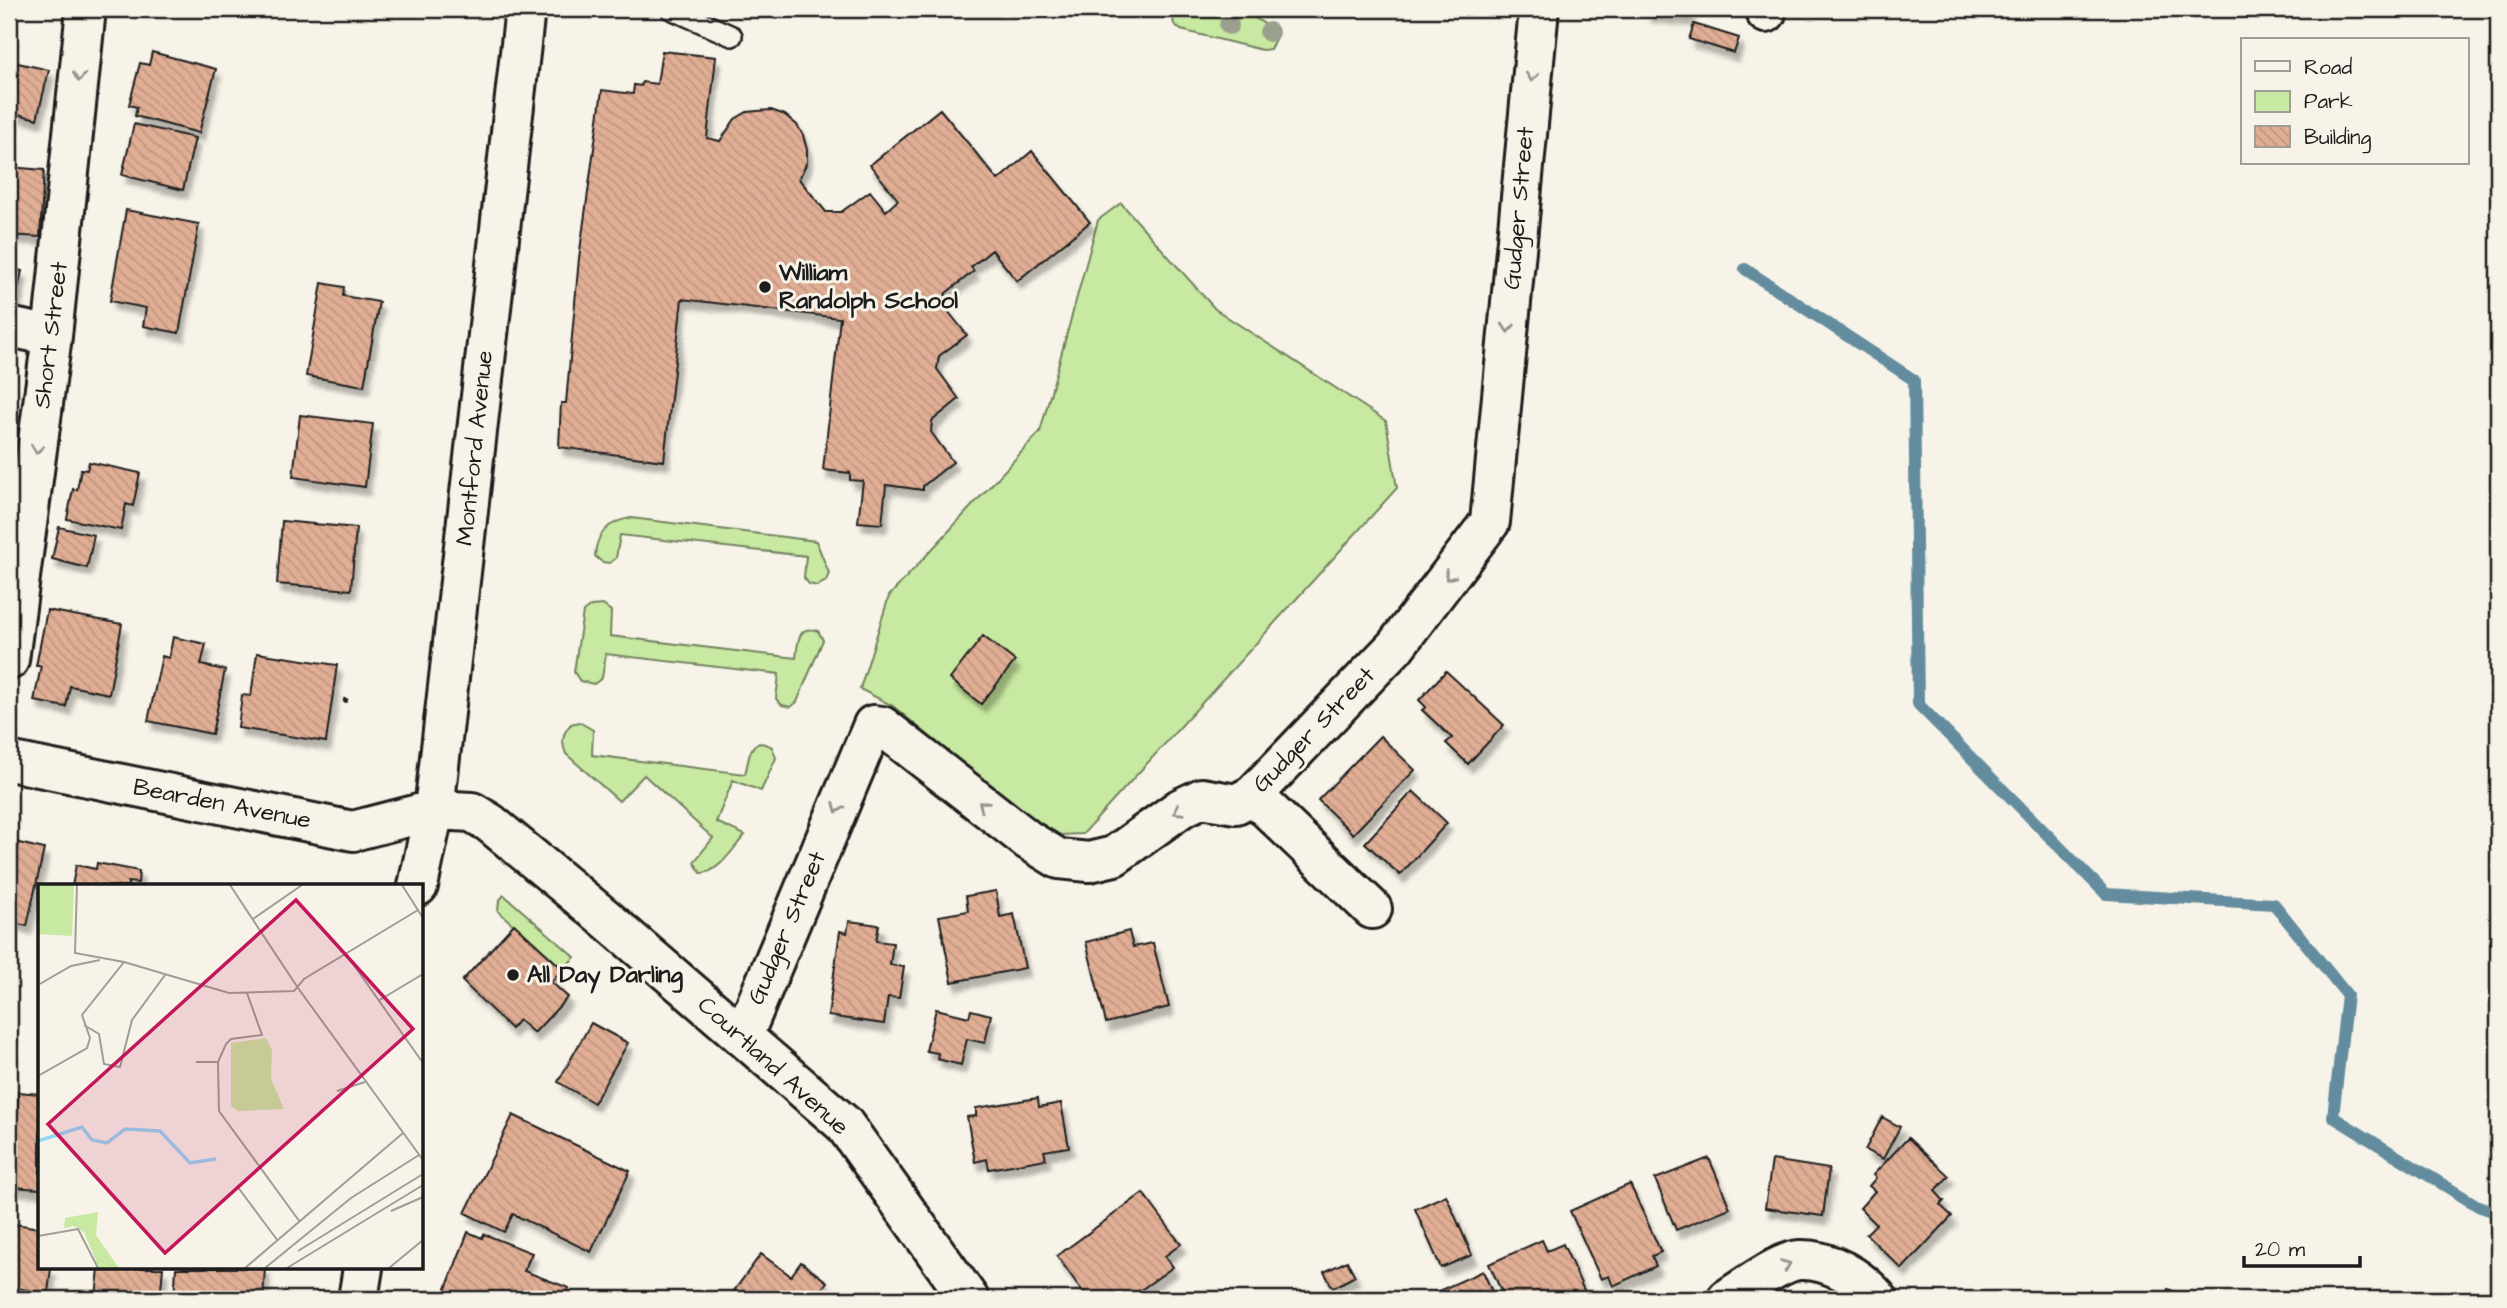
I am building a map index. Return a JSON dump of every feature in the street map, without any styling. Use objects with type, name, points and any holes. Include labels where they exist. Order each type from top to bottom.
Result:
[{"type":"street","name":"Short Street","points":[[9,660],[52,336],[86,9]]},
{"type":"street","name":"Montford Avenue","points":[[418,884],[434,810],[525,9]]},
{"type":"street","name":"Gudger Street","points":[[743,1036],[873,725],[883,726],[1028,841],[1059,859],[1089,862],[1114,856],[1181,808],[1202,798],[1236,804],[1253,795],[1395,647],[1490,522],[1539,9]]},
{"type":"street","points":[[9,327],[52,336]]},
{"type":"street","name":"Bearden Avenue","points":[[9,761],[354,831],[434,810]]},
{"type":"street","points":[[1253,795],[1372,909]]},
{"type":"street","name":"Courtland Avenue","points":[[434,810],[472,812],[490,823],[605,918],[844,1124],[968,1299]]},
{"type":"street","points":[[1727,1299],[1782,1266],[1800,1260],[1848,1273],[1866,1285],[1878,1299]]},
{"type":"street","points":[[358,1299],[363,1270]]},
{"type":"lane","points":[[671,9],[732,36]]},
{"type":"green space","points":[[1179,9],[1207,9],[1212,12],[1215,9],[1257,9],[1252,16],[1274,30],[1277,35],[1270,49],[1262,50],[1181,30],[1174,24],[1173,19]]},
{"type":"green space","points":[[1121,203],[1215,309],[1386,421],[1397,488],[1083,834],[1060,835],[1042,829],[893,706],[860,689],[889,596],[1040,432],[1098,220]]},
{"type":"green space","points":[[631,518],[816,541],[829,573],[826,581],[817,586],[809,584],[804,578],[806,556],[620,535],[616,558],[610,563],[602,562],[595,556],[601,535],[616,522]]},
{"type":"green space","points":[[603,605],[611,611],[610,636],[796,658],[798,641],[806,630],[818,631],[823,640],[797,702],[791,707],[782,705],[776,699],[779,674],[606,654],[602,678],[594,684],[580,681],[574,672],[583,612],[591,606]]},
{"type":"green space","points":[[579,722],[593,730],[592,755],[745,774],[754,746],[758,743],[772,747],[776,758],[761,791],[733,780],[716,822],[745,835],[720,864],[701,873],[694,862],[713,838],[644,775],[619,801],[566,754],[564,734],[571,724]]},
{"type":"green space","points":[[504,895],[575,957],[563,969],[498,911],[499,901]]},
{"type":"building","points":[[1647,9],[1690,9],[1689,18],[1647,14]]},
{"type":"building","points":[[1694,24],[1739,38],[1734,53],[1689,39]]},
{"type":"building","name":"William Randolph School","points":[[662,51],[716,57],[707,138],[720,141],[735,119],[747,112],[771,110],[785,115],[797,125],[807,150],[807,162],[799,179],[826,212],[841,212],[870,191],[886,211],[898,200],[870,165],[940,109],[998,180],[1032,151],[1090,222],[1017,281],[992,250],[971,267],[974,271],[946,293],[944,306],[967,335],[939,356],[937,369],[959,399],[932,421],[931,432],[953,462],[923,486],[923,490],[886,485],[882,524],[858,522],[863,481],[850,480],[850,473],[823,470],[840,318],[682,299],[664,461],[559,447],[561,403],[566,403],[579,258],[602,90],[633,94],[634,85],[641,86],[642,82],[657,84]]},
{"type":"building","points":[[152,52],[216,69],[199,133],[135,116],[137,107],[129,105],[140,63],[149,65]]},
{"type":"building","points":[[9,61],[49,70],[37,119],[9,112]]},
{"type":"building","points":[[134,124],[195,138],[183,190],[122,175]]},
{"type":"building","points":[[9,167],[44,170],[40,237],[9,235]]},
{"type":"building","points":[[126,210],[199,224],[179,333],[143,326],[146,308],[110,301]]},
{"type":"building","points":[[9,268],[22,271],[13,313],[9,312]]},
{"type":"building","points":[[322,283],[344,287],[343,296],[379,302],[364,386],[306,376]]},
{"type":"building","points":[[300,415],[373,424],[365,487],[293,477]]},
{"type":"building","points":[[89,462],[140,473],[133,506],[126,504],[121,530],[67,519],[73,489],[77,490],[81,469],[87,470]]},
{"type":"building","points":[[282,521],[356,528],[351,590],[277,584]]},
{"type":"building","points":[[59,527],[94,535],[87,568],[52,559]]},
{"type":"building","points":[[47,610],[122,624],[109,694],[70,686],[66,707],[34,701],[41,666],[36,666]]},
{"type":"building","points":[[983,636],[1015,661],[981,704],[950,679]]},
{"type":"building","points":[[173,637],[206,644],[201,665],[225,670],[212,734],[148,721],[162,656],[169,658]]},
{"type":"building","points":[[257,653],[337,665],[326,742],[238,728],[242,695],[251,696]]},
{"type":"building","points":[[1446,671],[1504,725],[1468,764],[1446,743],[1452,738],[1422,710],[1426,707],[1419,700]]},
{"type":"building","points":[[1380,736],[1415,770],[1353,834],[1318,800]]},
{"type":"building","points":[[1413,791],[1447,823],[1400,875],[1365,843]]},
{"type":"building","points":[[11,841],[44,849],[27,926],[9,922]]},
{"type":"building","points":[[97,863],[139,871],[138,883],[72,884],[76,865],[96,869]]},
{"type":"building","points":[[996,891],[1000,917],[1014,914],[1025,968],[952,982],[939,916],[968,911],[966,896]]},
{"type":"building","points":[[849,921],[879,925],[876,941],[893,943],[890,965],[904,967],[899,998],[888,997],[884,1024],[828,1016],[840,931],[847,933]]},
{"type":"building","name":"All Day Darling","points":[[514,924],[563,969],[551,982],[568,997],[534,1033],[519,1020],[511,1029],[462,981]]},
{"type":"building","points":[[1129,931],[1133,947],[1153,943],[1169,1007],[1106,1023],[1086,942]]},
{"type":"building","points":[[936,1009],[969,1017],[971,1010],[991,1015],[985,1043],[967,1039],[961,1065],[937,1059],[938,1053],[926,1051]]},
{"type":"building","points":[[591,1023],[628,1043],[594,1103],[558,1082]]},
{"type":"building","points":[[18,1092],[38,1094],[38,1189],[12,1187]]},
{"type":"building","points":[[1038,1098],[1039,1107],[1061,1103],[1069,1147],[1044,1151],[1046,1159],[989,1169],[987,1159],[975,1162],[967,1117],[976,1116],[976,1108]]},
{"type":"building","points":[[513,1115],[630,1171],[591,1252],[513,1214],[504,1232],[465,1213]]},
{"type":"building","points":[[1882,1117],[1900,1127],[1883,1159],[1865,1150]]},
{"type":"building","points":[[1908,1138],[1949,1176],[1935,1191],[1944,1201],[1940,1205],[1952,1216],[1902,1269],[1866,1234],[1876,1224],[1860,1208],[1875,1191],[1869,1186],[1876,1178],[1873,1175]]},
{"type":"building","points":[[1709,1158],[1730,1208],[1676,1230],[1655,1179]]},
{"type":"building","points":[[1772,1160],[1829,1169],[1823,1216],[1765,1208]]},
{"type":"building","points":[[1630,1184],[1661,1252],[1652,1256],[1656,1266],[1613,1286],[1609,1276],[1601,1279],[1570,1211]]},
{"type":"building","points":[[1143,1193],[1181,1244],[1165,1256],[1173,1267],[1128,1299],[1088,1299],[1057,1256]]},
{"type":"building","points":[[1446,1195],[1472,1255],[1441,1268],[1415,1209]]},
{"type":"building","points":[[15,1224],[38,1228],[38,1270],[51,1270],[48,1293],[9,1287],[9,1237],[14,1237]]},
{"type":"building","points":[[468,1232],[482,1238],[484,1234],[532,1253],[524,1271],[569,1288],[564,1299],[442,1299]]},
{"type":"building","points":[[1542,1240],[1547,1251],[1563,1244],[1588,1299],[1526,1299],[1524,1295],[1505,1299],[1489,1264]]},
{"type":"building","points":[[761,1254],[791,1276],[801,1262],[827,1282],[814,1299],[728,1299]]},
{"type":"building","points":[[1347,1261],[1355,1276],[1333,1288],[1324,1272]]},
{"type":"building","points":[[99,1270],[163,1270],[160,1299],[96,1297]]},
{"type":"building","points":[[176,1270],[265,1270],[263,1299],[174,1299]]},
{"type":"building","points":[[1483,1271],[1495,1299],[1425,1297]]},
{"type":"building","points":[[2168,1289],[2193,1299],[2164,1299]]},
{"type":"waterway","points":[[1745,269],[1914,380],[1918,704],[2106,894],[2274,904],[2347,995],[2333,1117],[2478,1206],[2498,1213]]},
{"type":"place","name":"William Randolph School","points":[[765,287]]},
{"type":"place","name":"All Day Darling","points":[[513,975]]}]
